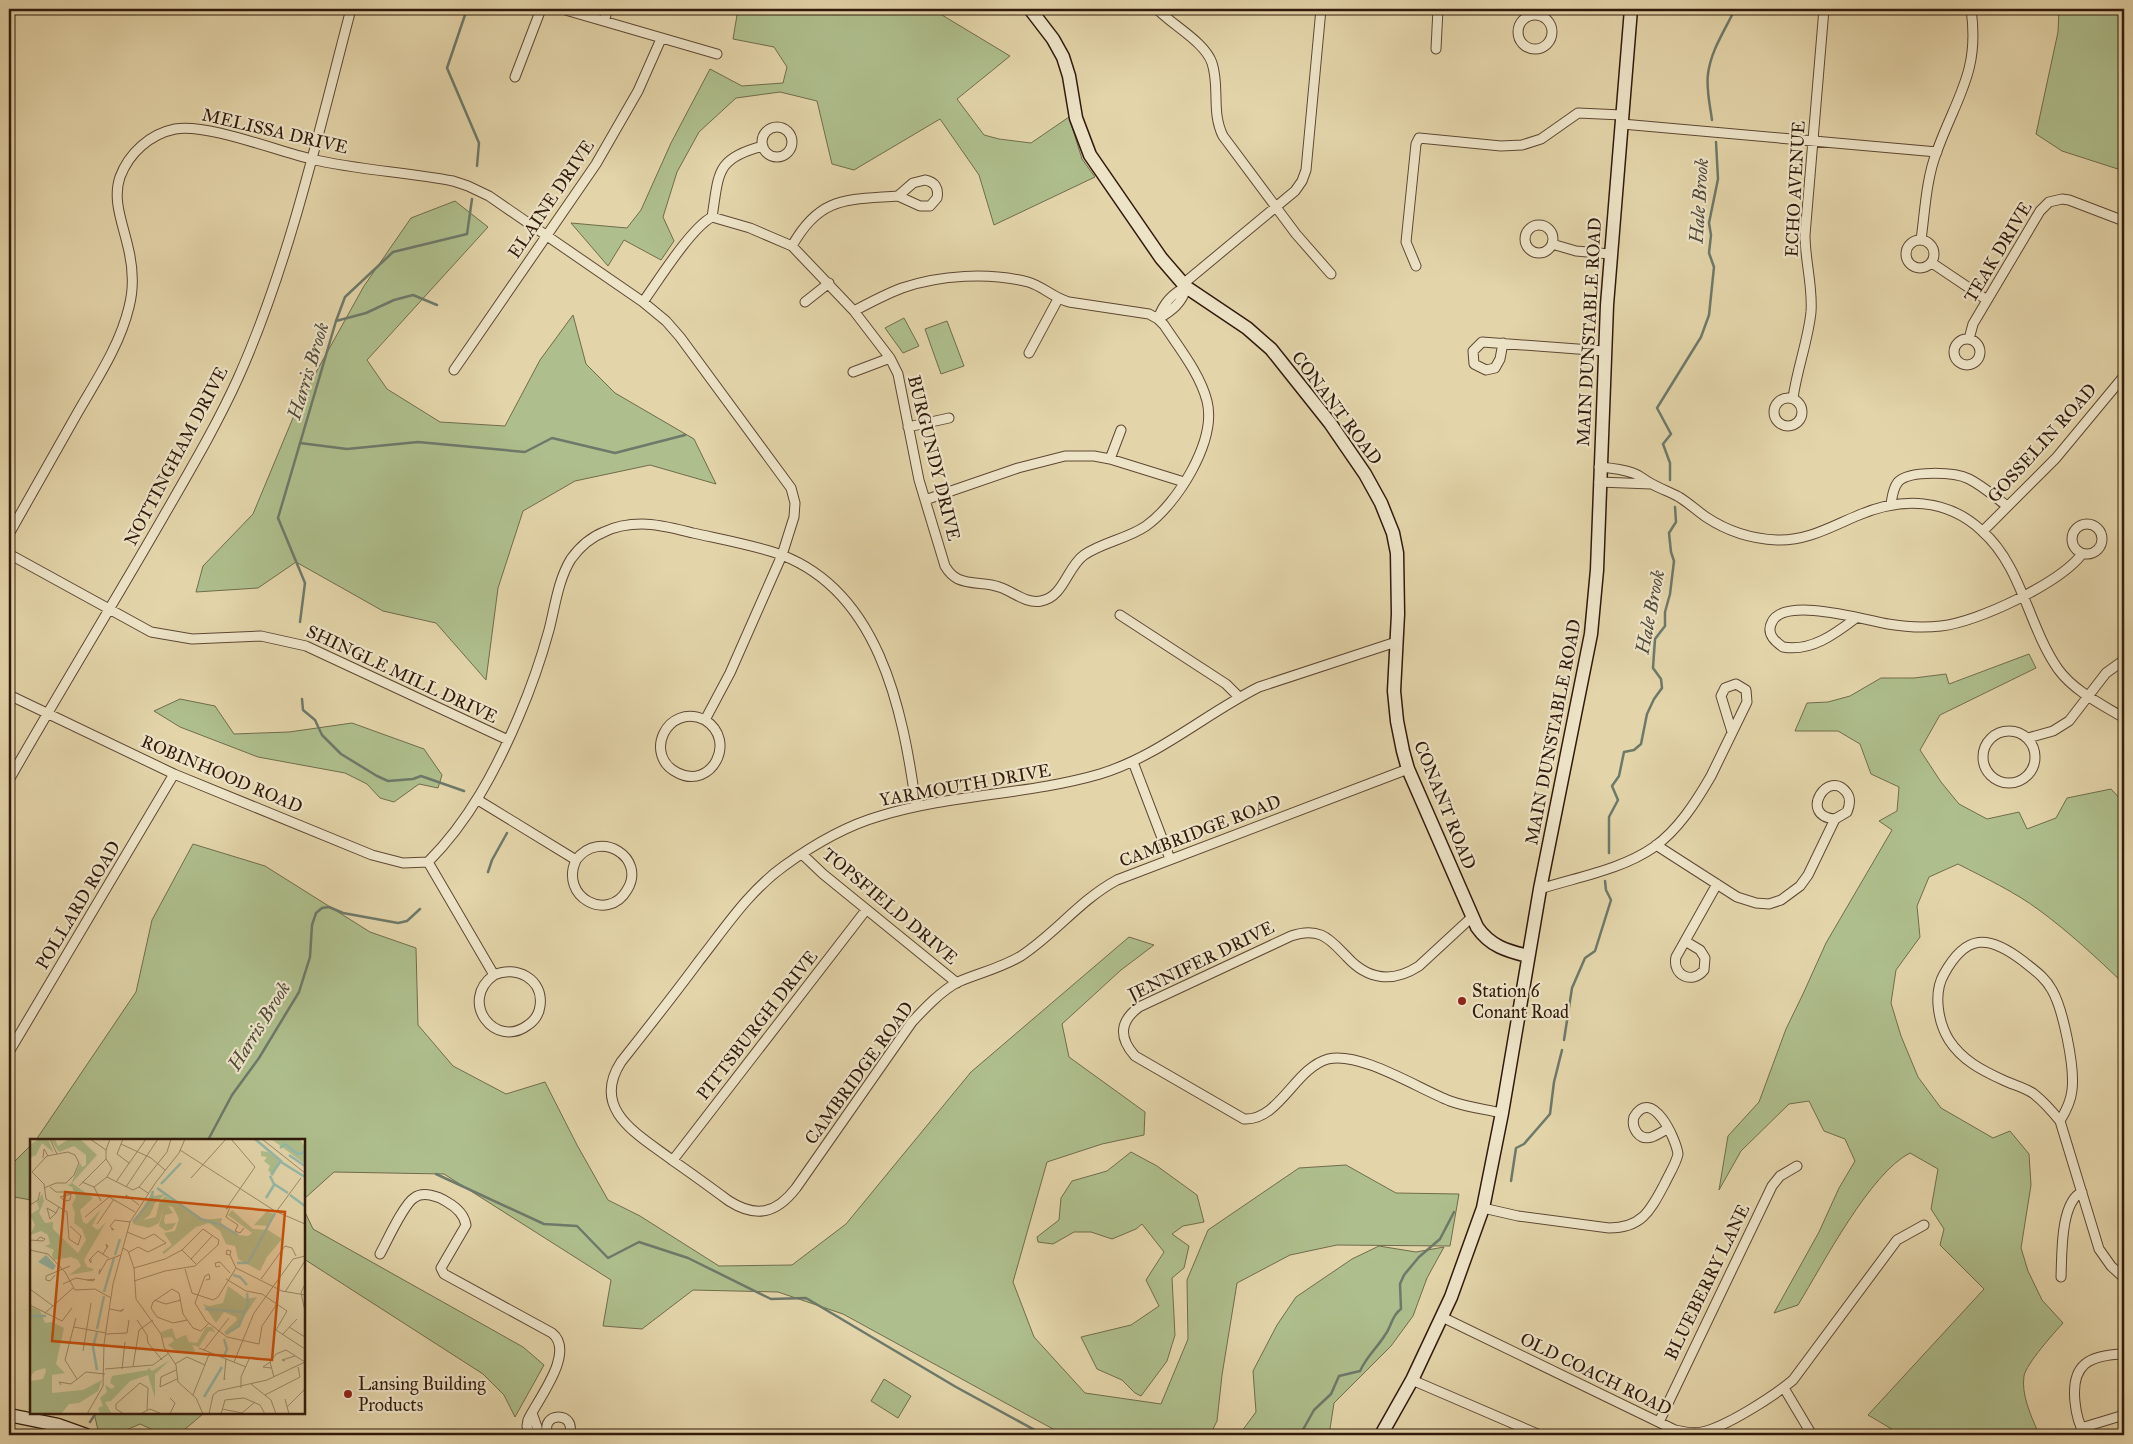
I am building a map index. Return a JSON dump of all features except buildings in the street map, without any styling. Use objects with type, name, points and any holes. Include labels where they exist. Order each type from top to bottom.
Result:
[{"type":"main road","name":"CONANT ROAD","points":[[1030,9],[1053,39],[1063,57],[1069,76],[1076,118],[1090,155],[1155,250],[1184,286],[1248,328],[1271,349],[1330,423],[1365,474],[1381,502],[1396,543],[1398,614],[1394,691],[1397,721],[1408,768],[1472,917],[1483,936],[1491,943],[1509,951],[1528,956]]},
{"type":"main road","name":"MAIN DUNSTABLE ROAD","points":[[1380,1435],[1412,1380],[1451,1297],[1482,1208],[1502,1113],[1540,889],[1591,634],[1597,577],[1599,467],[1610,254],[1630,9]]},
{"type":"main road","points":[[9,1415],[58,1425],[83,1435]]},
{"type":"street","points":[[9,16],[12,9]]},
{"type":"street","name":"NOTTINGHAM DRIVE","points":[[9,780],[209,437],[239,375],[274,285],[311,159],[351,9]]},
{"type":"street","points":[[515,77],[541,9]]},
{"type":"street","points":[[562,9],[717,54]]},
{"type":"street","points":[[604,21],[608,9]]},
{"type":"street","points":[[1157,9],[1173,25],[1198,44],[1208,56],[1214,71],[1216,112],[1219,128],[1227,143],[1276,208],[1330,274]]},
{"type":"street","points":[[854,311],[902,288],[931,280],[985,277],[1025,281],[1037,285],[1058,299],[1141,313],[1158,319],[1163,307],[1175,293],[1276,208],[1295,191],[1302,180],[1306,170],[1321,9]]},
{"type":"street","points":[[1436,49],[1438,9]]},
{"type":"street","name":"ECHO AVENUE","points":[[1793,398],[1811,313],[1811,293],[1806,261],[1805,235],[1824,9]]},
{"type":"street","points":[[1921,240],[1929,182],[1936,152],[1962,93],[1971,66],[1974,40],[1971,9]]},
{"type":"street","name":"ELAINE DRIVE","points":[[454,370],[613,137],[642,84],[661,39]]},
{"type":"street","points":[[1416,266],[1406,242],[1416,144],[1419,138],[1501,146],[1522,145],[1541,140],[1578,113],[1622,120],[1936,152]]},
{"type":"street","name":"MELISSA DRIVE","points":[[9,534],[103,370],[129,308],[132,277],[129,248],[117,196],[120,177],[132,155],[140,146],[160,134],[174,129],[186,128],[210,132],[311,159],[436,178],[468,186],[490,196],[642,302],[666,321],[680,337],[787,481],[794,495],[795,511],[782,555],[730,673],[705,720]]},
{"type":"street","points":[[642,302],[692,235],[706,220],[712,217],[716,188],[726,164],[738,153],[763,146]]},
{"type":"street","points":[[792,246],[805,226],[829,205],[845,200],[898,196]]},
{"type":"street","name":"TEAK DRIVE","points":[[1969,339],[1971,329],[1987,300],[2037,216],[2049,202],[2062,199],[2069,200],[2124,221]]},
{"type":"street","name":"BURGUNDY DRIVE","points":[[712,217],[750,228],[792,246],[854,311],[890,358],[898,374],[925,500],[945,566],[950,573],[963,581],[998,586],[1025,599],[1039,601],[1052,597],[1074,564],[1083,556],[1130,536],[1154,520],[1168,506],[1195,464],[1206,435],[1208,423],[1207,402],[1191,367],[1164,325],[1158,319]]},
{"type":"street","points":[[1921,240],[1927,242],[1933,248],[1934,257],[1932,262],[1926,267],[1912,266],[1906,253],[1914,242],[1921,240]]},
{"type":"street","points":[[1552,244],[1569,250],[1610,254]]},
{"type":"street","points":[[1932,262],[1987,300]]},
{"type":"street","points":[[805,302],[828,283]]},
{"type":"street","points":[[1029,354],[1058,299]]},
{"type":"street","points":[[1503,343],[1604,351]]},
{"type":"street","points":[[854,372],[890,358]]},
{"type":"street","name":"GOSSELIN ROAD","points":[[1983,531],[2056,458],[2124,376]]},
{"type":"street","points":[[908,427],[949,418]]},
{"type":"street","points":[[1110,459],[1121,430]]},
{"type":"street","points":[[925,500],[1054,458],[1080,455],[1110,459],[1184,482]]},
{"type":"street","points":[[1599,467],[1632,472],[1651,484],[1681,498],[1721,526],[1753,537],[1767,539],[1805,537],[1876,508],[1891,504],[1916,502],[1945,507],[1983,531],[2003,557],[2047,650],[2059,670],[2074,686],[2124,718]]},
{"type":"street","points":[[1891,504],[1898,482],[1905,477],[1957,474],[1969,479],[2007,506]]},
{"type":"street","points":[[1599,482],[1651,484]]},
{"type":"street","points":[[494,975],[428,862],[457,829],[478,800],[508,740],[534,679],[565,573],[572,559],[585,543],[609,530],[622,525],[643,524],[727,540],[782,555],[808,568],[831,584],[855,614],[877,650],[892,689],[903,731],[916,806]]},
{"type":"street","name":"SHINGLE MILL DRIVE","points":[[9,554],[151,632],[165,636],[192,639],[261,636],[306,646],[508,740]]},
{"type":"street","points":[[1856,618],[1829,638],[1800,647],[1783,647],[1772,638],[1770,631],[1773,619],[1786,611],[1813,611],[1906,626],[1944,626],[1992,612],[2066,570],[2082,554]]},
{"type":"street","points":[[1120,615],[1226,684],[1239,697]]},
{"type":"street","name":"YARMOUTH DRIVE","points":[[673,1160],[630,1128],[616,1111],[611,1092],[614,1072],[742,905],[769,877],[823,840],[864,821],[916,806],[1050,786],[1103,773],[1133,762],[1186,733],[1239,697],[1278,680],[1396,642]]},
{"type":"street","points":[[2028,738],[2034,748],[2035,757],[2034,765],[2027,776],[2012,783],[2000,781],[1992,777],[1985,767],[1983,759],[1985,746],[1990,738],[2010,730],[2028,738],[2062,726],[2069,721],[2106,674],[2124,660]]},
{"type":"street","points":[[1540,889],[1617,865],[1656,846],[1676,826],[1700,794],[1732,732],[1748,698],[1746,690],[1736,684],[1725,688],[1721,696],[1732,732]]},
{"type":"street","name":"ROBINHOOD ROAD","points":[[9,695],[174,774],[372,855],[404,863],[428,862]]},
{"type":"street","points":[[682,717],[696,717],[705,720],[716,731],[720,740],[720,751],[717,761],[710,769],[697,776],[686,776],[676,773],[668,767],[662,754],[660,745],[664,732],[670,724],[682,717]]},
{"type":"street","points":[[1133,762],[1170,859]]},
{"type":"street","name":"CAMBRIDGE ROAD","points":[[673,1160],[740,1208],[761,1212],[780,1205],[788,1198],[808,1172],[912,1022],[934,1000],[957,983],[998,968],[1020,956],[1036,945],[1081,904],[1117,880],[1408,768]]},
{"type":"street","name":"POLLARD ROAD","points":[[9,1052],[174,774]]},
{"type":"street","points":[[478,800],[576,860]]},
{"type":"street","points":[[1656,846],[1737,897],[1756,904],[1769,904],[1781,900],[1800,886],[1808,875],[1835,818]]},
{"type":"street","points":[[596,847],[610,847],[619,852],[629,863],[631,872],[631,882],[627,891],[621,898],[608,904],[598,905],[589,902],[578,893],[573,884],[573,870],[576,860],[587,850],[596,847]]},
{"type":"street","name":"TOPSFIELD DRIVE","points":[[802,854],[822,874],[957,983]]},
{"type":"street","points":[[1685,941],[1717,884]]},
{"type":"street","name":"PITTSBURGH DRIVE","points":[[673,1160],[866,910]]},
{"type":"street","name":"JENNIFER DRIVE","points":[[1472,917],[1419,966],[1405,974],[1390,978],[1372,976],[1357,967],[1329,940],[1321,935],[1312,933],[1290,936],[1139,1007],[1126,1020],[1124,1036],[1126,1044],[1135,1056],[1244,1119],[1258,1118],[1267,1112],[1311,1068],[1328,1059],[1337,1058],[1360,1061],[1452,1102],[1502,1113]]},
{"type":"street","points":[[2060,1121],[2070,1100],[2073,1078],[2064,1027],[2056,997],[2038,973],[2004,948],[1985,942],[1966,946],[1958,952],[1950,964],[1939,987],[1940,1018],[1948,1038],[1955,1049],[1970,1063],[2033,1094],[2060,1121],[2099,1249],[2110,1266],[2124,1278]]},
{"type":"street","points":[[504,971],[514,971],[524,974],[536,985],[540,994],[540,1005],[534,1019],[527,1026],[513,1032],[503,1031],[490,1025],[484,1018],[479,1004],[480,994],[484,985],[494,975],[504,971]]},
{"type":"street","points":[[1482,1208],[1518,1216],[1609,1228],[1635,1223],[1654,1204],[1676,1160],[1677,1151],[1667,1129]]},
{"type":"street","name":"BLUEBERRY LANE","points":[[1659,1422],[1772,1186],[1780,1176],[1798,1166]]},
{"type":"street","points":[[2061,1277],[2067,1210],[2073,1198],[2082,1192]]},
{"type":"street","points":[[380,1254],[408,1204],[417,1196],[433,1196],[443,1199],[461,1213],[466,1225],[441,1268],[444,1274],[552,1333],[560,1344],[561,1350],[558,1364],[527,1426],[529,1435]]},
{"type":"street","name":"OLD COACH ROAD","points":[[1442,1317],[1675,1430],[1705,1432],[1730,1420],[1784,1388],[1793,1380],[1897,1240],[1924,1225]]},
{"type":"street","points":[[2124,1354],[2087,1362],[2078,1370],[2074,1388],[2083,1432],[2124,1415]]},
{"type":"street","points":[[1412,1380],[1536,1435]]},
{"type":"street","points":[[1784,1388],[1812,1435]]},
{"type":"street","points":[[532,1413],[537,1427],[537,1435]]},
{"type":"street","points":[[548,1435],[546,1429],[548,1423],[552,1418],[558,1417],[564,1418],[569,1422],[571,1428],[569,1435]]},
{"type":"green space","points":[[738,9],[754,9],[762,12],[842,13],[848,9],[932,9],[1010,56],[957,99],[984,135],[1031,143],[1069,117],[1082,159],[1095,177],[994,225],[979,175],[940,119],[854,170],[832,164],[817,101],[780,92],[736,98],[699,132],[677,172],[663,217],[674,241],[661,260],[624,240],[608,266],[571,223],[627,228],[641,210],[671,143],[710,69],[742,86],[783,83],[787,67],[774,47],[733,39]]},
{"type":"green space","points":[[2059,9],[2124,9],[2124,171],[2062,151],[2036,134],[2058,32]]},
{"type":"green space","points":[[455,201],[488,227],[367,360],[387,389],[440,422],[505,426],[540,360],[573,315],[586,364],[615,393],[694,439],[716,484],[650,465],[575,481],[523,511],[498,588],[486,680],[436,623],[383,611],[296,562],[258,588],[196,592],[203,566],[253,514],[300,401],[364,286],[411,218]]},
{"type":"green space","points":[[904,318],[919,346],[903,353],[885,328]]},
{"type":"green space","points":[[947,321],[964,366],[941,374],[925,329]]},
{"type":"green space","points":[[2029,654],[2036,668],[1940,715],[1920,750],[1941,782],[1959,804],[1987,819],[2019,812],[2027,829],[2056,818],[2067,798],[2111,789],[2124,803],[2124,984],[2050,918],[2030,903],[2000,886],[1958,864],[1929,877],[1917,906],[1920,937],[1896,970],[1891,1003],[1901,1036],[1918,1077],[1941,1108],[1993,1138],[2010,1131],[2029,1154],[2031,1185],[2021,1248],[2028,1271],[2042,1300],[2063,1323],[2035,1357],[2024,1376],[2025,1397],[2030,1412],[2038,1432],[2044,1435],[1902,1435],[1868,1415],[1984,1289],[1940,1245],[1944,1229],[1931,1209],[1938,1169],[1910,1153],[1895,1164],[1879,1179],[1848,1221],[1798,1305],[1774,1313],[1819,1232],[1839,1188],[1855,1161],[1845,1139],[1824,1131],[1809,1101],[1789,1104],[1741,1151],[1719,1190],[1728,1136],[1759,1102],[1786,1029],[1826,943],[1892,830],[1879,821],[1897,811],[1899,787],[1871,774],[1860,744],[1838,731],[1795,731],[1807,703],[1828,702],[1850,696],[1881,678],[1914,678],[1946,674],[1949,684]]},
{"type":"green space","points":[[180,699],[215,706],[234,734],[289,732],[352,723],[424,749],[442,775],[438,788],[419,784],[394,802],[380,798],[367,784],[345,773],[258,757],[180,727],[154,711]]},
{"type":"green space","points":[[193,844],[265,866],[370,932],[416,948],[418,1025],[453,1066],[506,1094],[545,1082],[608,1200],[640,1216],[719,1266],[792,1265],[846,1224],[971,1072],[1129,937],[1154,945],[1121,970],[1062,1024],[1069,1057],[1145,1112],[1144,1135],[1102,1144],[1047,1162],[1013,1282],[1034,1337],[1085,1393],[1161,1404],[1188,1339],[1187,1280],[1208,1230],[1299,1168],[1346,1165],[1396,1193],[1459,1194],[1450,1246],[1337,1245],[1290,1255],[1237,1283],[1222,1375],[1217,1421],[1210,1435],[1064,1435],[843,1314],[778,1292],[693,1290],[642,1329],[603,1326],[611,1280],[444,1174],[334,1172],[305,1198],[305,1139],[37,1139],[136,992],[152,920]]},
{"type":"green space","points":[[30,1146],[30,1200],[9,1196],[9,1167]]},
{"type":"green space","points":[[1131,1152],[1157,1166],[1197,1195],[1204,1222],[1183,1226],[1172,1234],[1189,1246],[1184,1268],[1172,1278],[1175,1335],[1167,1361],[1141,1396],[1135,1393],[1122,1380],[1097,1369],[1081,1337],[1131,1325],[1159,1306],[1146,1280],[1164,1252],[1142,1224],[1136,1229],[1112,1239],[1091,1232],[1074,1232],[1053,1244],[1038,1242],[1037,1237],[1059,1220],[1061,1198],[1072,1181],[1107,1171]]},
{"type":"green space","points":[[305,1212],[313,1229],[523,1347],[544,1365],[515,1417],[504,1395],[483,1374],[305,1260]]},
{"type":"green space","points":[[1379,1246],[1416,1252],[1444,1247],[1427,1278],[1413,1316],[1391,1346],[1334,1403],[1329,1435],[1239,1435],[1256,1412],[1253,1371],[1277,1325],[1296,1297],[1352,1259]]},
{"type":"green space","points":[[884,1379],[911,1396],[898,1418],[871,1401]]},
{"type":"green space","points":[[94,1414],[203,1414],[175,1435],[162,1433],[140,1424],[117,1434],[98,1430]]},
{"type":"waterway","name":"Harris Brook","points":[[467,9],[447,68],[479,143],[477,166]]},
{"type":"waterway","name":"Hale Brook","points":[[1712,120],[1708,97],[1708,74],[1715,48],[1735,9]]},
{"type":"waterway","name":"Hale Brook","points":[[1670,480],[1670,463],[1663,444],[1671,434],[1657,408],[1701,337],[1709,315],[1714,267],[1709,253],[1711,235],[1709,223],[1718,179],[1716,142]]},
{"type":"waterway","name":"Harris Brook","points":[[300,622],[305,583],[278,518],[336,321],[345,297],[393,252],[467,234],[472,199]]},
{"type":"waterway","points":[[336,321],[366,313],[394,300],[413,295],[437,305]]},
{"type":"waterway","points":[[300,443],[347,449],[418,442],[525,452],[552,438],[615,453],[685,435]]},
{"type":"waterway","name":"Hale Brook","points":[[1609,853],[1609,817],[1618,800],[1612,786],[1619,776],[1624,752],[1634,750],[1641,744],[1647,714],[1662,688],[1661,679],[1653,668],[1655,639],[1665,626],[1665,612],[1670,594],[1674,561],[1669,533],[1676,522],[1675,507]]},
{"type":"waterway","name":"Harris Brook","points":[[302,699],[303,710],[315,720],[322,735],[341,754],[377,776],[388,781],[413,779],[421,776],[464,791]]},
{"type":"waterway","name":"Harris Brook","points":[[488,872],[492,860],[507,833]]},
{"type":"waterway","name":"Hale Brook","points":[[1564,1040],[1572,988],[1585,958],[1595,951],[1611,900],[1606,890],[1605,881]]},
{"type":"waterway","name":"Harris Brook","points":[[209,1139],[232,1095],[259,1058],[299,992],[310,957],[312,925],[316,913],[322,908],[329,907],[343,913],[398,923],[407,921],[420,909]]},
{"type":"waterway","name":"Hale Brook","points":[[1511,1181],[1516,1148],[1524,1144],[1550,1114],[1554,1082],[1562,1050]]},
{"type":"waterway","points":[[436,1174],[544,1224],[577,1226],[608,1258],[639,1242],[688,1258],[771,1299],[806,1298],[956,1387],[1044,1435]]},
{"type":"waterway","name":"Hale Brook","points":[[1300,1435],[1314,1410],[1331,1394],[1339,1376],[1360,1371],[1382,1340],[1395,1315],[1401,1309],[1400,1284],[1404,1275],[1419,1257],[1440,1239],[1454,1212]]},
{"type":"waterway","name":"Harris Brook","points":[[90,1422],[95,1414]]},
{"type":"place","name":"Station 6 Conant Road","points":[[1462,1001]]},
{"type":"place","name":"Lansing Building Products","points":[[348,1394]]}]
